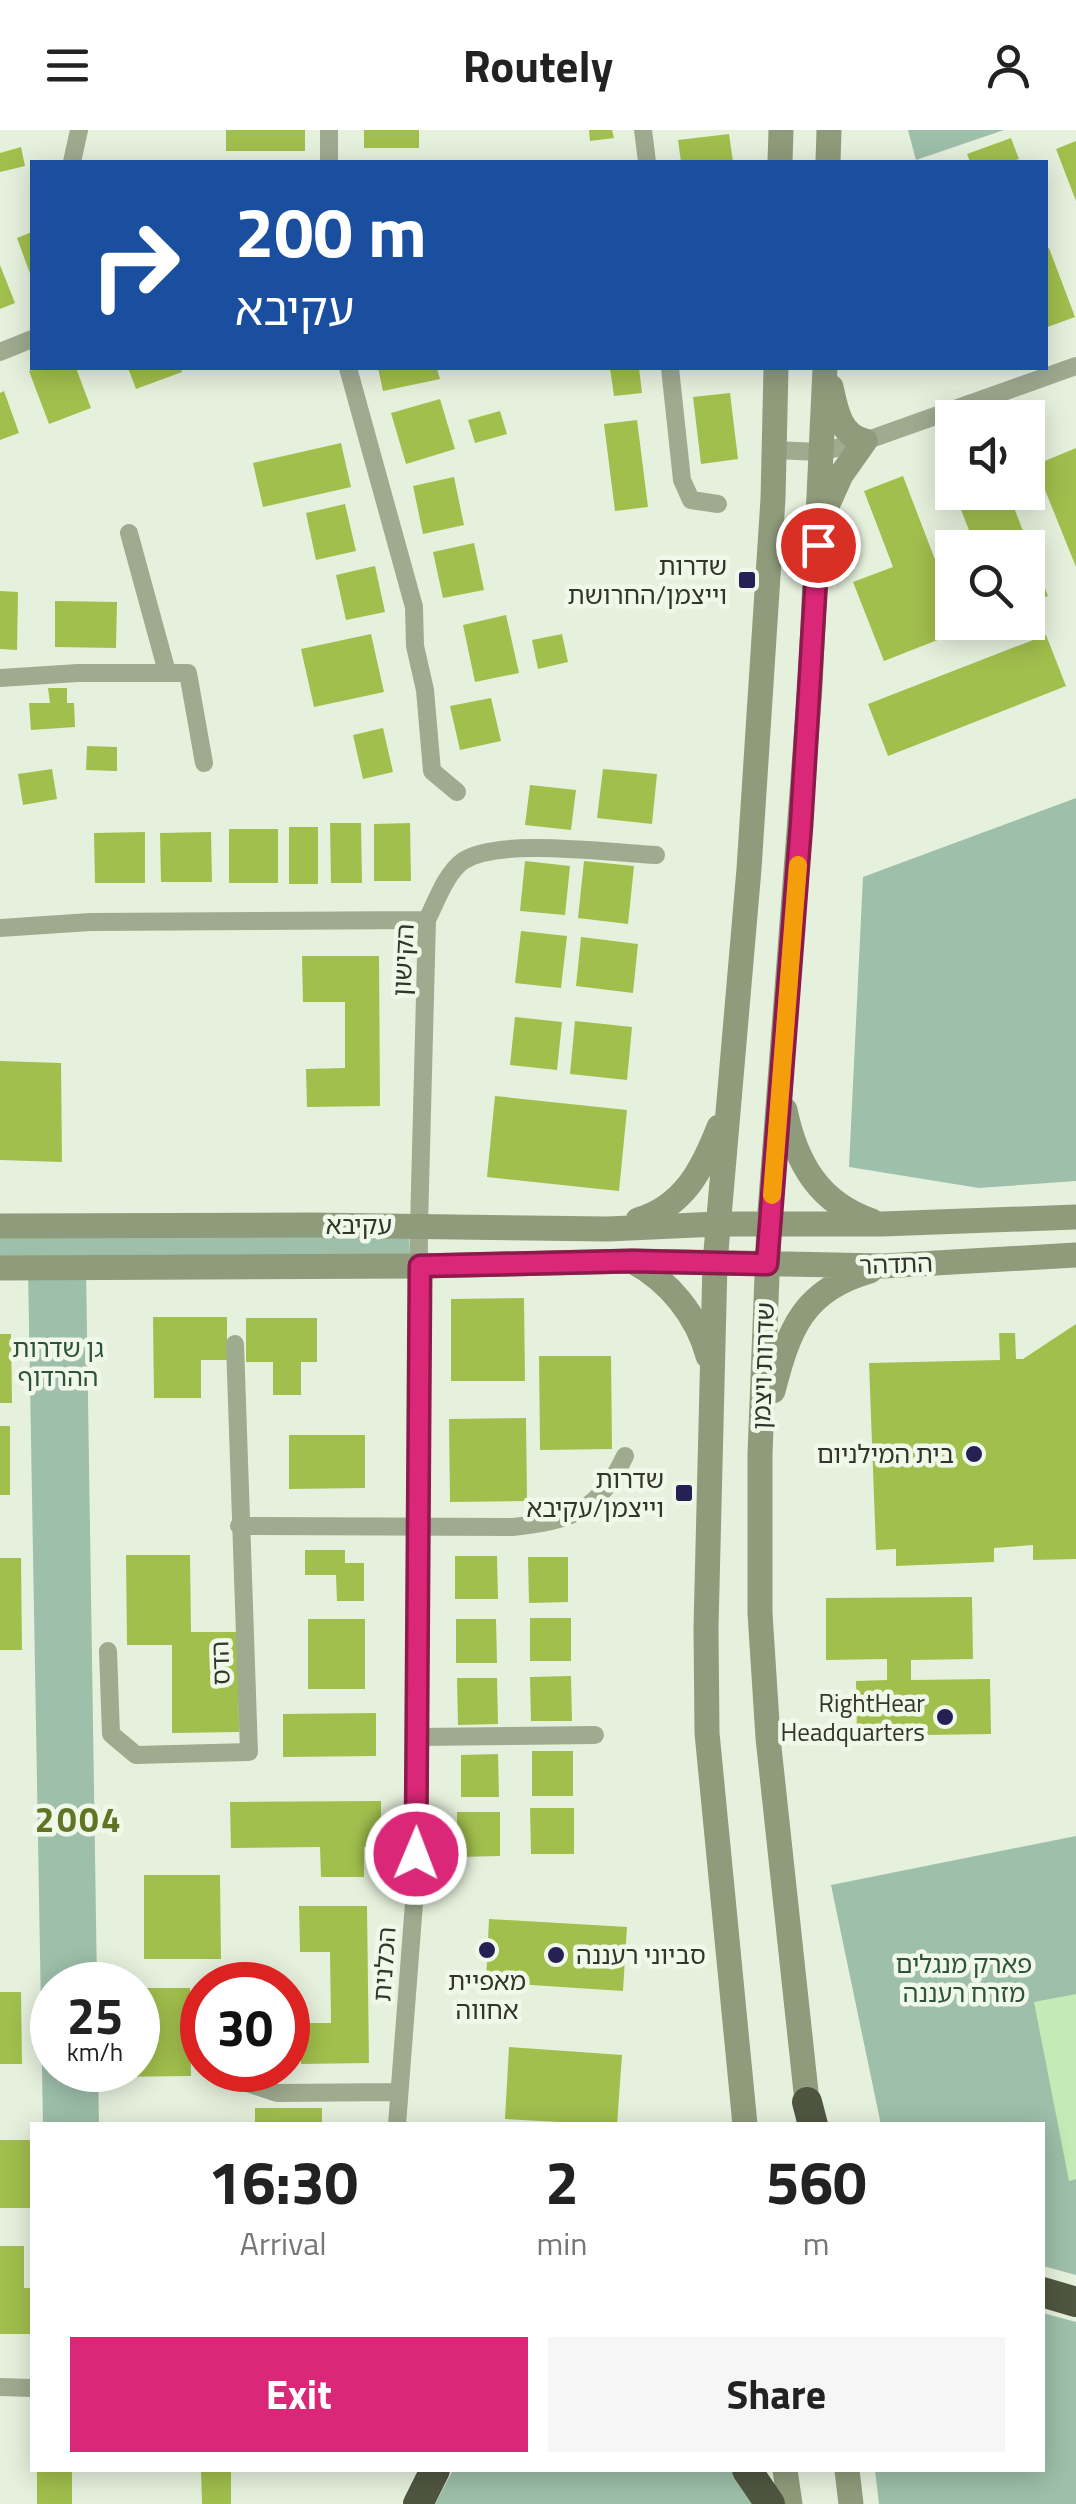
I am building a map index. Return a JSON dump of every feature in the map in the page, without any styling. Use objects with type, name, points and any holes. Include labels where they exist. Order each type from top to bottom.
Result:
[{"type":"highway","points":[[1045,2293],[1076,2302]]},
{"type":"highway","points":[[402,2504],[415,2472]]},
{"type":"highway","points":[[418,2504],[434,2472]]},
{"type":"highway","points":[[748,2472],[770,2504]]},
{"type":"main road","points":[[780,160],[781,130]]},
{"type":"main road","points":[[828,130],[828,160]]},
{"type":"main road","name":"שדרות ויצמן","points":[[744,2122],[708,1733],[712,1371],[715,1263],[749,869],[776,370]]},
{"type":"main road","name":"שדרות ויצמן","points":[[810,2117],[768,1738],[760,1613],[760,1454],[769,1225],[818,545],[826,370]]},
{"type":"main road","points":[[818,545],[828,502],[841,475],[865,442],[850,436],[844,428],[827,370]]},
{"type":"main road","points":[[780,1084],[795,1147],[815,1184],[842,1208],[882,1224]]},
{"type":"main road","points":[[608,1229],[655,1215],[679,1198],[704,1164],[730,1099]]},
{"type":"main road","name":"התדהר","points":[[718,1224],[882,1224],[1076,1217]]},
{"type":"main road","name":"עקיבא","points":[[0,1226],[608,1229],[718,1224]]},
{"type":"main road","name":"התדהר","points":[[715,1263],[884,1266],[1076,1256]]},
{"type":"main road","points":[[632,1261],[666,1284],[680,1300],[706,1346],[712,1371]]},
{"type":"main road","name":"עקיבא","points":[[0,1268],[715,1263]]},
{"type":"main road","points":[[760,1454],[784,1350],[795,1323],[812,1300],[835,1284],[884,1266]]},
{"type":"main road","points":[[785,2472],[790,2504]]},
{"type":"main road","points":[[847,2472],[852,2504]]},
{"type":"street","points":[[72,160],[78,130]]},
{"type":"street","points":[[330,130],[330,160]]},
{"type":"street","points":[[642,130],[647,160]]},
{"type":"street","points":[[0,352],[30,340]]},
{"type":"street","points":[[774,450],[820,452],[865,442],[1076,366]]},
{"type":"street","points":[[349,370],[414,607],[414,646],[426,690],[432,771],[457,792]]},
{"type":"street","points":[[670,370],[682,480],[691,500],[718,504]]},
{"type":"street","points":[[129,533],[166,672]]},
{"type":"street","points":[[0,678],[188,673],[204,763]]},
{"type":"street","name":"הקישון","points":[[420,1266],[427,920],[447,880],[463,861],[492,852],[530,848],[656,855]]},
{"type":"street","points":[[0,928],[90,922],[427,920]]},
{"type":"street","name":"הכלנית","points":[[397,2122],[415,1890],[420,1266]]},
{"type":"street","name":"הדס","points":[[108,1651],[110,1734],[136,1756],[249,1752],[236,1344]]},
{"type":"street","points":[[239,1526],[546,1524],[579,1512],[610,1487],[625,1456]]},
{"type":"street","points":[[418,1737],[595,1735]]},
{"type":"street","points":[[310,2092],[399,2092]]},
{"type":"street","points":[[0,2387],[30,2388]]},
{"type":"green space","points":[[908,130],[1004,130],[916,160]]},
{"type":"green space","points":[[1076,798],[1076,1181],[979,1188],[849,1167],[863,877]]},
{"type":"green space","points":[[409,1232],[410,1256],[0,1260],[0,1234]]},
{"type":"green space","name":"גן שדרות ההרדוף","points":[[86,1267],[97,1962],[40,1962],[28,1268]]},
{"type":"green space","name":"פארק מנגלים מזרח רעננה","points":[[1076,1836],[1076,2275],[1045,2267],[1045,2122],[880,2122],[831,1885]]},
{"type":"green space","name":"גן שדרות ההרדוף","points":[[42,2092],[98,2092],[99,2122],[43,2122]]},
{"type":"green space","points":[[1045,2314],[1076,2322],[1076,2504],[879,2504],[875,2472],[1045,2472]]},
{"type":"green space","points":[[452,2472],[732,2472],[754,2504],[435,2504]]},
{"type":"sand","points":[[1076,1994],[1076,2179],[1069,2181],[1034,2002]]},
{"type":"building","points":[[226,130],[305,130],[305,151],[226,151]]},
{"type":"building","points":[[364,130],[419,130],[419,148],[364,148]]},
{"type":"building","points":[[589,130],[612,130],[614,138],[590,141]]},
{"type":"building","points":[[729,134],[733,160],[681,160],[678,140]]},
{"type":"building","points":[[1011,138],[1019,159],[969,160],[967,154]]},
{"type":"building","points":[[1076,141],[1076,201],[1056,149]]},
{"type":"building","points":[[21,147],[25,166],[0,172],[0,153]]},
{"type":"building","points":[[30,233],[30,274],[17,238]]},
{"type":"building","points":[[1048,248],[1075,317],[1048,327]]},
{"type":"building","points":[[0,265],[15,303],[0,309]]},
{"type":"building","points":[[77,370],[91,408],[49,424],[29,371]]},
{"type":"building","points":[[129,370],[182,370],[182,372],[136,389]]},
{"type":"building","points":[[378,370],[438,370],[440,379],[383,391]]},
{"type":"building","points":[[610,370],[639,370],[642,393],[614,396]]},
{"type":"building","points":[[4,391],[19,433],[0,440],[0,393]]},
{"type":"building","points":[[730,393],[738,459],[701,464],[693,397]]},
{"type":"building","points":[[440,399],[455,449],[406,464],[391,413]]},
{"type":"building","points":[[500,411],[507,434],[475,443],[468,420]]},
{"type":"building","points":[[637,420],[648,507],[615,511],[604,424]]},
{"type":"building","points":[[341,443],[351,487],[263,507],[253,463]]},
{"type":"building","points":[[1076,448],[1076,567],[1045,490],[1045,461]]},
{"type":"building","points":[[903,476],[935,560],[938,640],[884,661],[853,582],[893,567],[864,491]]},
{"type":"building","points":[[454,477],[464,525],[423,534],[413,486]]},
{"type":"building","points":[[345,504],[356,551],[316,560],[306,513]]},
{"type":"building","points":[[961,510],[1015,510],[1023,530],[969,530]]},
{"type":"building","points":[[474,543],[484,590],[443,598],[433,552]]},
{"type":"building","points":[[375,566],[385,612],[346,620],[336,575]]},
{"type":"building","points":[[0,591],[18,592],[17,650],[0,649]]},
{"type":"building","points":[[55,601],[117,602],[116,648],[55,647]]},
{"type":"building","points":[[506,615],[519,673],[475,682],[463,625]]},
{"type":"building","points":[[371,634],[384,692],[314,707],[301,649]]},
{"type":"building","points":[[562,634],[568,662],[538,669],[532,640]]},
{"type":"building","points":[[1045,635],[1066,686],[888,756],[868,704],[1033,640],[1045,640]]},
{"type":"building","points":[[48,688],[67,688],[67,703],[74,703],[75,727],[31,730],[29,703],[50,703]]},
{"type":"building","points":[[491,698],[501,741],[460,750],[450,706]]},
{"type":"building","points":[[383,728],[393,772],[363,779],[353,735]]},
{"type":"building","points":[[87,746],[117,747],[117,771],[86,770]]},
{"type":"building","points":[[52,769],[57,799],[23,805],[18,774]]},
{"type":"building","points":[[603,769],[657,774],[652,824],[597,818]]},
{"type":"building","points":[[530,785],[576,790],[571,830],[525,825]]},
{"type":"building","points":[[330,823],[361,823],[362,883],[331,883]]},
{"type":"building","points":[[410,823],[411,881],[374,881],[374,824]]},
{"type":"building","points":[[289,827],[318,827],[318,884],[289,884]]},
{"type":"building","points":[[229,829],[278,829],[278,883],[229,883]]},
{"type":"building","points":[[145,832],[145,883],[95,883],[94,833]]},
{"type":"building","points":[[211,832],[212,882],[161,882],[160,833]]},
{"type":"building","points":[[525,861],[570,866],[565,915],[520,911]]},
{"type":"building","points":[[584,861],[634,866],[628,924],[578,918]]},
{"type":"building","points":[[521,931],[567,936],[561,988],[515,983]]},
{"type":"building","points":[[581,937],[638,944],[633,993],[576,986]]},
{"type":"building","points":[[302,956],[379,956],[380,1106],[307,1107],[306,1069],[345,1068],[345,1002],[303,1002]]},
{"type":"building","points":[[515,1017],[562,1022],[557,1070],[510,1065]]},
{"type":"building","points":[[575,1021],[632,1027],[627,1080],[570,1074]]},
{"type":"building","points":[[0,1061],[61,1063],[62,1162],[0,1160]]},
{"type":"building","points":[[495,1096],[627,1110],[619,1191],[487,1177]]},
{"type":"building","points":[[524,1298],[525,1381],[451,1381],[451,1299]]},
{"type":"building","points":[[153,1317],[227,1317],[227,1360],[201,1360],[201,1398],[154,1398]]},
{"type":"building","points":[[246,1318],[317,1318],[317,1362],[301,1362],[301,1395],[273,1395],[273,1362],[246,1362]]},
{"type":"building","name":"בית המילניום","points":[[1076,1324],[1076,1559],[1033,1560],[1033,1545],[994,1548],[994,1562],[896,1566],[896,1549],[876,1550],[869,1363],[1000,1360],[999,1333],[1015,1333],[1016,1359],[1023,1359]]},
{"type":"building","points":[[0,1334],[11,1334],[12,1403],[0,1403]]},
{"type":"building","points":[[539,1356],[611,1356],[612,1449],[540,1450]]},
{"type":"building","points":[[526,1418],[527,1501],[450,1502],[449,1419]]},
{"type":"building","points":[[0,1426],[10,1426],[10,1495],[0,1495]]},
{"type":"building","points":[[289,1435],[365,1435],[365,1488],[289,1489]]},
{"type":"building","points":[[305,1550],[345,1550],[345,1563],[364,1563],[364,1601],[337,1601],[336,1575],[305,1575]]},
{"type":"building","points":[[126,1555],[190,1555],[191,1632],[238,1632],[239,1732],[172,1733],[172,1645],[127,1645]]},
{"type":"building","points":[[455,1556],[497,1556],[498,1599],[455,1599]]},
{"type":"building","points":[[528,1557],[568,1557],[568,1602],[529,1603]]},
{"type":"building","points":[[0,1558],[21,1558],[22,1650],[0,1650]]},
{"type":"building","points":[[972,1597],[973,1659],[911,1660],[911,1680],[990,1679],[991,1734],[857,1736],[856,1681],[887,1680],[887,1659],[826,1660],[826,1598]]},
{"type":"building","points":[[530,1618],[571,1618],[571,1661],[530,1661]]},
{"type":"building","points":[[308,1619],[365,1619],[365,1689],[308,1689]]},
{"type":"building","points":[[456,1619],[496,1619],[497,1663],[456,1663]]},
{"type":"building","points":[[571,1676],[572,1721],[531,1721],[530,1677]]},
{"type":"building","points":[[457,1678],[497,1678],[498,1724],[458,1725]]},
{"type":"building","points":[[376,1713],[376,1756],[283,1757],[283,1714]]},
{"type":"building","points":[[532,1751],[573,1751],[573,1796],[532,1796]]},
{"type":"building","points":[[498,1754],[499,1797],[461,1797],[461,1755]]},
{"type":"building","points":[[381,1801],[381,1847],[364,1847],[364,1877],[321,1877],[320,1847],[231,1848],[230,1802]]},
{"type":"building","points":[[530,1808],[574,1808],[574,1854],[531,1854]]},
{"type":"building","points":[[457,1812],[500,1812],[500,1856],[457,1857]]},
{"type":"building","points":[[144,1875],[220,1875],[221,1959],[144,1959]]},
{"type":"building","points":[[299,1906],[367,1906],[369,2063],[310,2064],[310,2023],[331,2023],[330,1952],[300,1952]]},
{"type":"building","name":"סביוני רעננה","points":[[489,1919],[627,1927],[623,1991],[486,1982]]},
{"type":"building","points":[[160,1988],[180,1988],[180,2076],[160,2076]]},
{"type":"building","points":[[0,1992],[21,1992],[22,2064],[0,2064]]},
{"type":"building","points":[[509,2047],[622,2055],[617,2122],[505,2119]]},
{"type":"building","points":[[255,2108],[322,2108],[322,2122],[255,2122]]},
{"type":"building","points":[[0,2140],[30,2140],[30,2208],[0,2208]]},
{"type":"building","points":[[0,2246],[24,2246],[24,2288],[30,2288],[30,2334],[0,2334]]},
{"type":"building","points":[[37,2472],[72,2472],[72,2504],[37,2504]]},
{"type":"building","points":[[201,2472],[231,2472],[231,2504],[202,2504]]},
{"type":"slow traffic","points":[[772,1195],[798,865]]},
{"type":"place","name":"שדרות וייצמן/החרושת","points":[[747,580]]},
{"type":"place","name":"בית המילניום","points":[[974,1454]]},
{"type":"place","name":"שדרות וייצמן/עקיבא","points":[[684,1493]]},
{"type":"place","name":"RightHear Headquarters","points":[[945,1717]]},
{"type":"place","name":"מאפיית אחווה","points":[[487,1950]]},
{"type":"place","name":"סביוני רעננה","points":[[556,1955]]},
{"type":"district","name":"2004","points":[[79,1820]]},
{"type":"route","points":[[416,1854],[420,1266],[632,1261],[767,1264],[818,545]]}]
